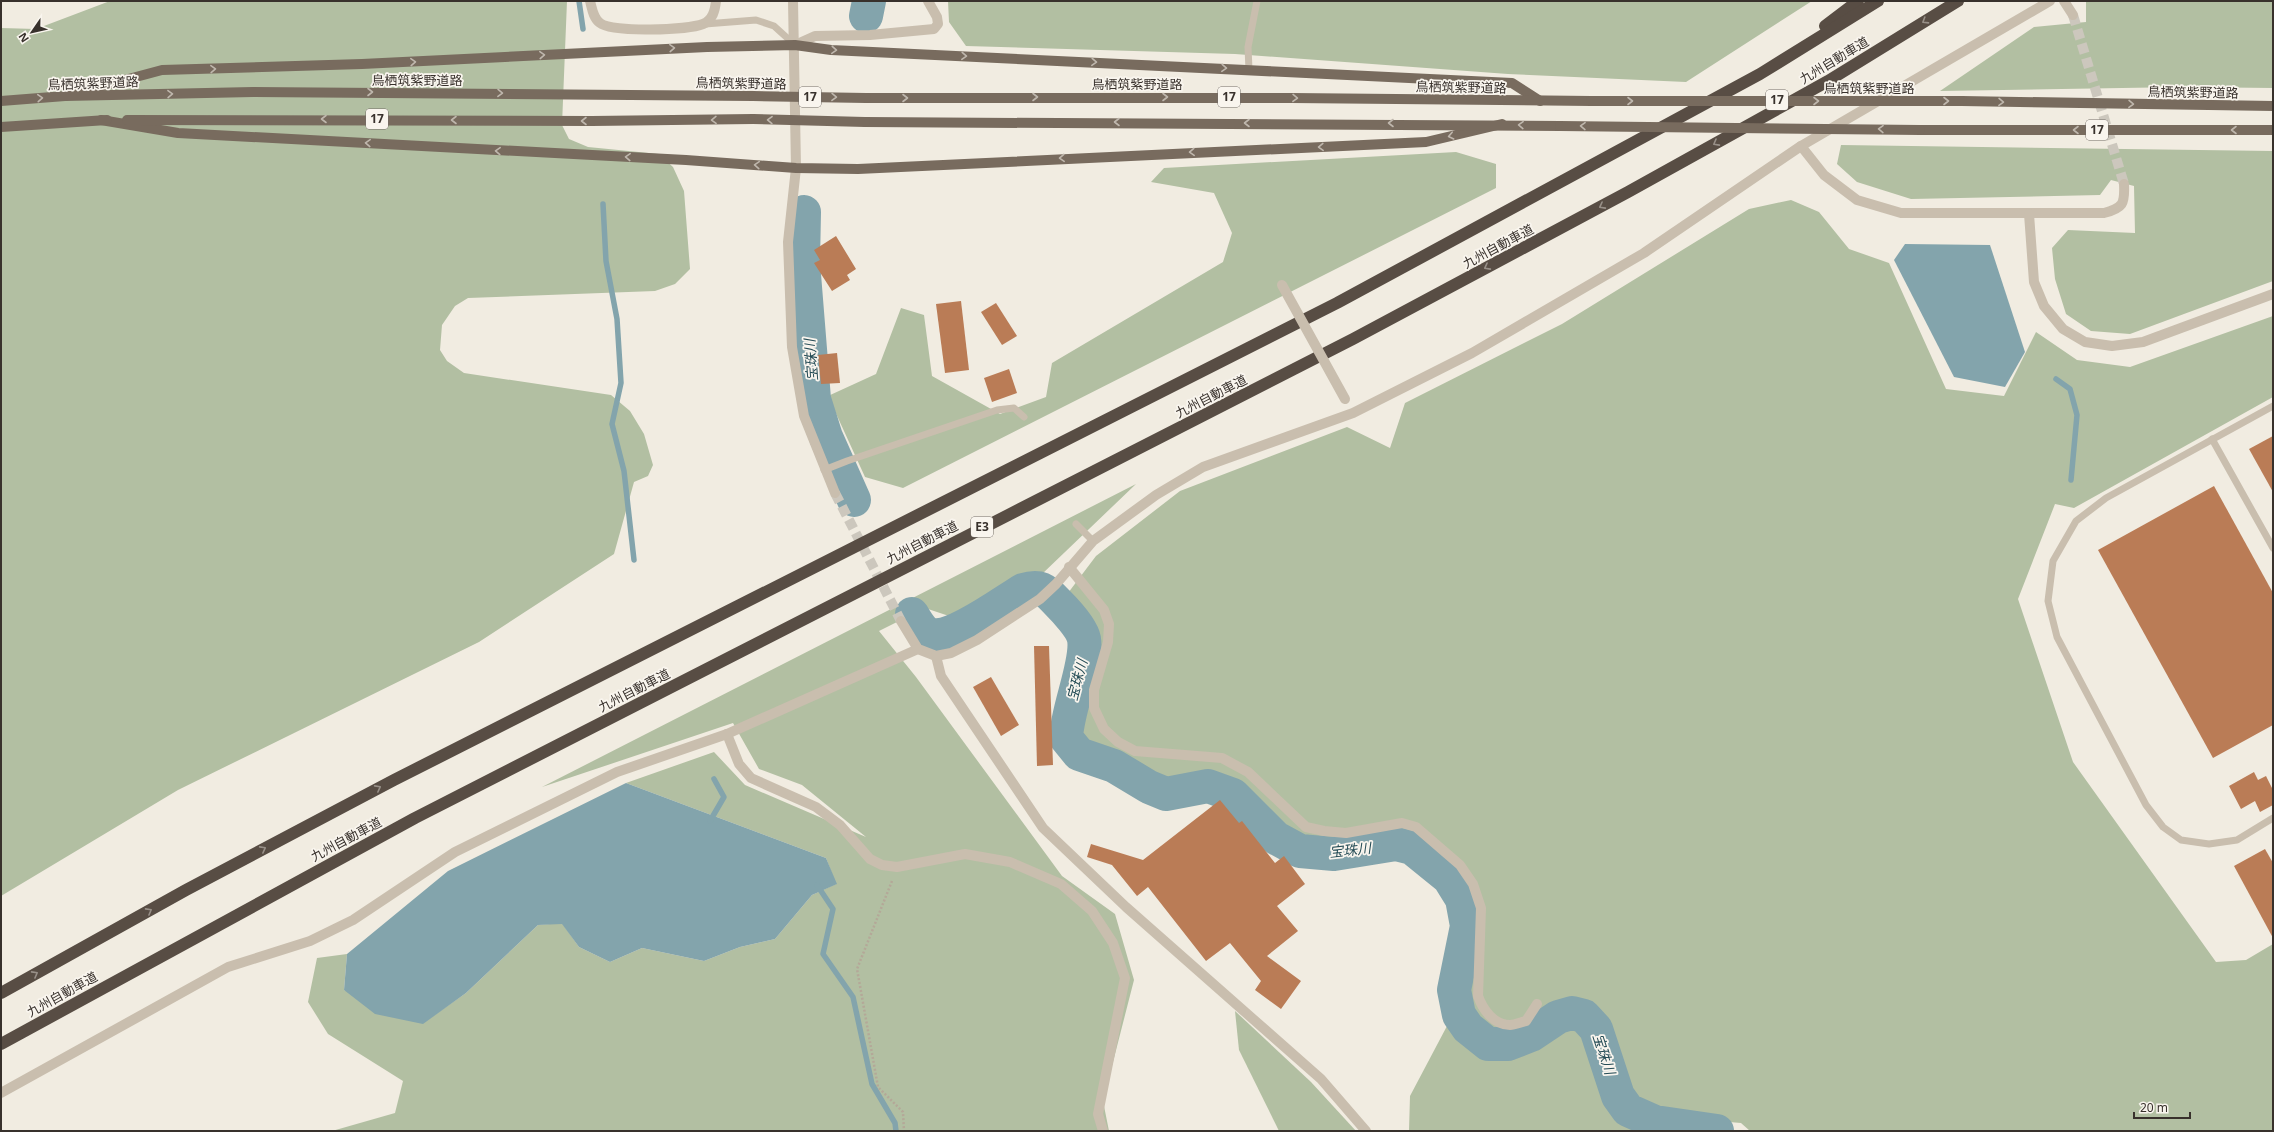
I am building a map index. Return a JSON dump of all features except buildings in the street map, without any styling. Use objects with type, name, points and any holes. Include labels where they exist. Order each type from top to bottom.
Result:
[{"type":"highway","points":[[1760,74],[1858,1]]},
{"type":"highway","name":"九州自動車道","points":[[1,993],[186,890],[394,780],[1337,304],[1760,74],[1878,1]]},
{"type":"highway","name":"九州自動車道","points":[[1,1044],[415,818],[1388,320],[1628,192],[1822,84],[1958,1]]},
{"type":"main road","points":[[65,96],[162,70],[362,64],[707,47],[795,45],[831,50],[1512,83],[1540,101]]},
{"type":"main road","name":"鳥栖筑紫野道路","points":[[1,101],[65,96],[253,92],[866,98],[1962,101],[2273,106]]},
{"type":"main road","points":[[101,120],[178,133],[686,160],[796,168],[858,169],[1426,142],[1502,124]]},
{"type":"main road","name":"17","points":[[1,127],[101,120],[753,120],[865,122],[1502,124],[1920,130],[2273,130]]},
{"type":"street","points":[[590,1],[596,19],[608,28],[678,28],[704,24],[713,16],[716,1]]},
{"type":"street","points":[[793,1],[795,45],[796,168],[788,242],[792,347],[804,416],[827,469],[835,493]]},
{"type":"street","points":[[795,45],[815,36],[877,34],[934,29],[938,24],[937,17],[928,1]]},
{"type":"street","points":[[901,621],[918,649],[936,656],[951,653],[977,640],[1040,599],[1056,584],[1069,567],[1093,541],[1156,495],[1204,467],[1353,413],[1472,353],[1644,253],[1801,146],[2050,1]]},
{"type":"street","points":[[2064,1],[2073,15]]},
{"type":"street","points":[[1801,146],[1824,175],[1857,200],[1901,212],[2029,214],[2104,213],[2118,209],[2125,199],[2124,184]]},
{"type":"street","points":[[2029,214],[2034,282],[2041,300],[2063,329],[2085,342],[2112,346],[2143,342],[2273,294]]},
{"type":"street","points":[[1282,285],[1353,413]]},
{"type":"street","points":[[1069,567],[1104,610],[1109,624],[1108,642],[1094,690],[1094,708],[1104,729],[1118,742],[1135,751],[1222,758],[1248,772],[1306,827],[1324,831],[1346,833],[1402,823],[1416,827],[1460,865],[1473,884],[1481,908],[1478,996],[1482,1008],[1495,1020],[1510,1025],[1526,1020],[1536,1004]]},
{"type":"street","points":[[1,1093],[228,967],[283,948],[310,941],[353,920],[455,852],[617,772],[727,734],[918,649]]},
{"type":"street","points":[[936,656],[941,676],[1043,828],[1126,907],[1321,1079],[1366,1131]]},
{"type":"street","points":[[727,734],[739,764],[751,778],[816,807],[840,826],[870,859],[882,865],[897,867],[965,854],[1010,862],[1061,884],[1092,911],[1113,943],[1125,978],[1098,1114],[1103,1131]]},
{"type":"lane","points":[[1249,70],[1248,47],[1257,1]]},
{"type":"lane","points":[[704,24],[756,20],[774,26],[795,45]]},
{"type":"lane","points":[[2273,406],[2106,498],[2076,520],[2053,561],[2048,601],[2057,637],[2146,805],[2163,827],[2181,840],[2209,844],[2237,840],[2273,818]]},
{"type":"lane","points":[[827,469],[997,410],[1014,408],[1024,417]]},
{"type":"lane","points":[[2212,439],[2273,548]]},
{"type":"lane","points":[[1076,524],[1093,541]]},
{"type":"path","points":[[897,867],[857,968],[878,1087],[903,1112],[904,1131]]},
{"type":"green space","points":[[110,1],[567,1],[562,125],[569,139],[588,147],[659,154],[673,167],[684,191],[690,269],[675,284],[655,291],[468,298],[455,306],[442,325],[440,350],[447,361],[464,373],[611,395],[630,411],[644,434],[653,465],[648,476],[634,482],[614,554],[479,642],[178,790],[1,896],[1,28],[36,29]]},
{"type":"green space","points":[[948,1],[1812,1],[1686,82],[1508,74],[1235,54],[966,46],[949,22]]},
{"type":"green space","points":[[2086,1],[2273,1],[2273,88],[2182,87],[1940,91],[2034,27],[2086,22]]},
{"type":"green space","points":[[1841,145],[2273,151],[2273,281],[2130,334],[2091,331],[2066,314],[2055,279],[2052,248],[2068,230],[2135,233],[2134,186],[2111,180],[2100,195],[1911,199],[1857,182],[1837,164]]},
{"type":"green space","points":[[1456,152],[1496,164],[1496,188],[903,488],[865,477],[828,396],[876,374],[901,308],[924,315],[932,376],[1000,414],[1046,397],[1052,363],[1223,262],[1232,233],[1214,193],[1151,182],[1164,168]]},
{"type":"green space","points":[[1791,200],[1819,212],[1849,249],[1889,263],[1946,389],[2004,396],[2036,332],[2077,360],[2130,367],[2273,316],[2273,397],[2074,508],[2055,504],[2018,599],[2073,762],[2216,962],[2246,960],[2273,944],[2273,1131],[1750,1131],[1741,1123],[1670,1117],[1624,1095],[1603,1020],[1587,1008],[1559,1007],[1523,1030],[1505,1035],[1485,1029],[1467,1011],[1460,989],[1474,922],[1465,889],[1416,843],[1395,838],[1317,846],[1284,831],[1237,786],[1209,780],[1162,783],[1119,754],[1091,747],[1075,723],[1093,641],[1065,597],[1096,556],[1180,491],[1347,427],[1390,448],[1405,403],[1562,324],[1749,209]]},
{"type":"green space","points":[[1136,484],[1041,575],[952,617],[925,608],[879,631],[916,677],[1062,876],[1115,914],[1134,980],[1103,1101],[1109,1131],[332,1131],[395,1113],[403,1081],[328,1034],[308,1002],[317,958],[347,954],[344,990],[423,1023],[466,993],[538,925],[562,923],[579,947],[610,962],[642,948],[704,961],[740,947],[775,939],[812,895],[836,884],[826,858],[626,783],[714,752],[745,785],[866,837],[802,785],[759,769],[733,723],[542,787]]},
{"type":"green space","points":[[1235,1011],[1311,1082],[1356,1131],[1279,1131],[1239,1050]]},
{"type":"green space","points":[[1447,1026],[1488,1061],[1534,1048],[1565,1027],[1589,1035],[1614,1106],[1648,1127],[1666,1131],[1409,1131],[1410,1096]]},
{"type":"water","points":[[1905,244],[1990,245],[2025,352],[2005,387],[1954,377],[1894,260]]},
{"type":"water","points":[[626,783],[826,858],[837,884],[812,895],[775,939],[740,947],[704,961],[642,948],[610,962],[579,947],[562,924],[538,925],[466,993],[423,1024],[375,1014],[344,990],[347,954],[448,871]]},
{"type":"waterway","points":[[579,1],[583,29]]},
{"type":"waterway","name":"宝珠川","points":[[866,16],[869,1]]},
{"type":"waterway","points":[[603,204],[606,261],[617,319],[621,383],[612,424],[624,471],[634,560]]},
{"type":"waterway","name":"宝珠川","points":[[804,212],[803,262],[814,399],[826,437],[854,500]]},
{"type":"waterway","points":[[2056,379],[2070,389],[2077,415],[2071,480]]},
{"type":"waterway","name":"宝珠川","points":[[912,614],[926,632],[933,635],[942,634],[954,631],[979,618],[1023,590],[1034,588],[1042,589],[1073,619],[1084,639],[1083,661],[1067,726],[1066,738],[1079,754],[1114,766],[1149,787],[1166,794],[1208,786],[1233,795],[1276,838],[1300,851],[1334,854],[1396,844],[1412,848],[1449,878],[1462,899],[1467,926],[1454,990],[1459,1015],[1468,1028],[1488,1044],[1508,1044],[1531,1035],[1558,1017],[1572,1013],[1584,1016],[1596,1029],[1618,1096],[1628,1110],[1655,1122],[1717,1131]]},
{"type":"waterway","points":[[710,821],[724,797],[714,779]]},
{"type":"waterway","points":[[817,885],[833,909],[823,954],[853,997],[872,1084],[895,1123],[896,1131]]},
{"type":"tunnel","points":[[2073,15],[2124,184]]},
{"type":"tunnel","points":[[835,493],[901,621]]}]
